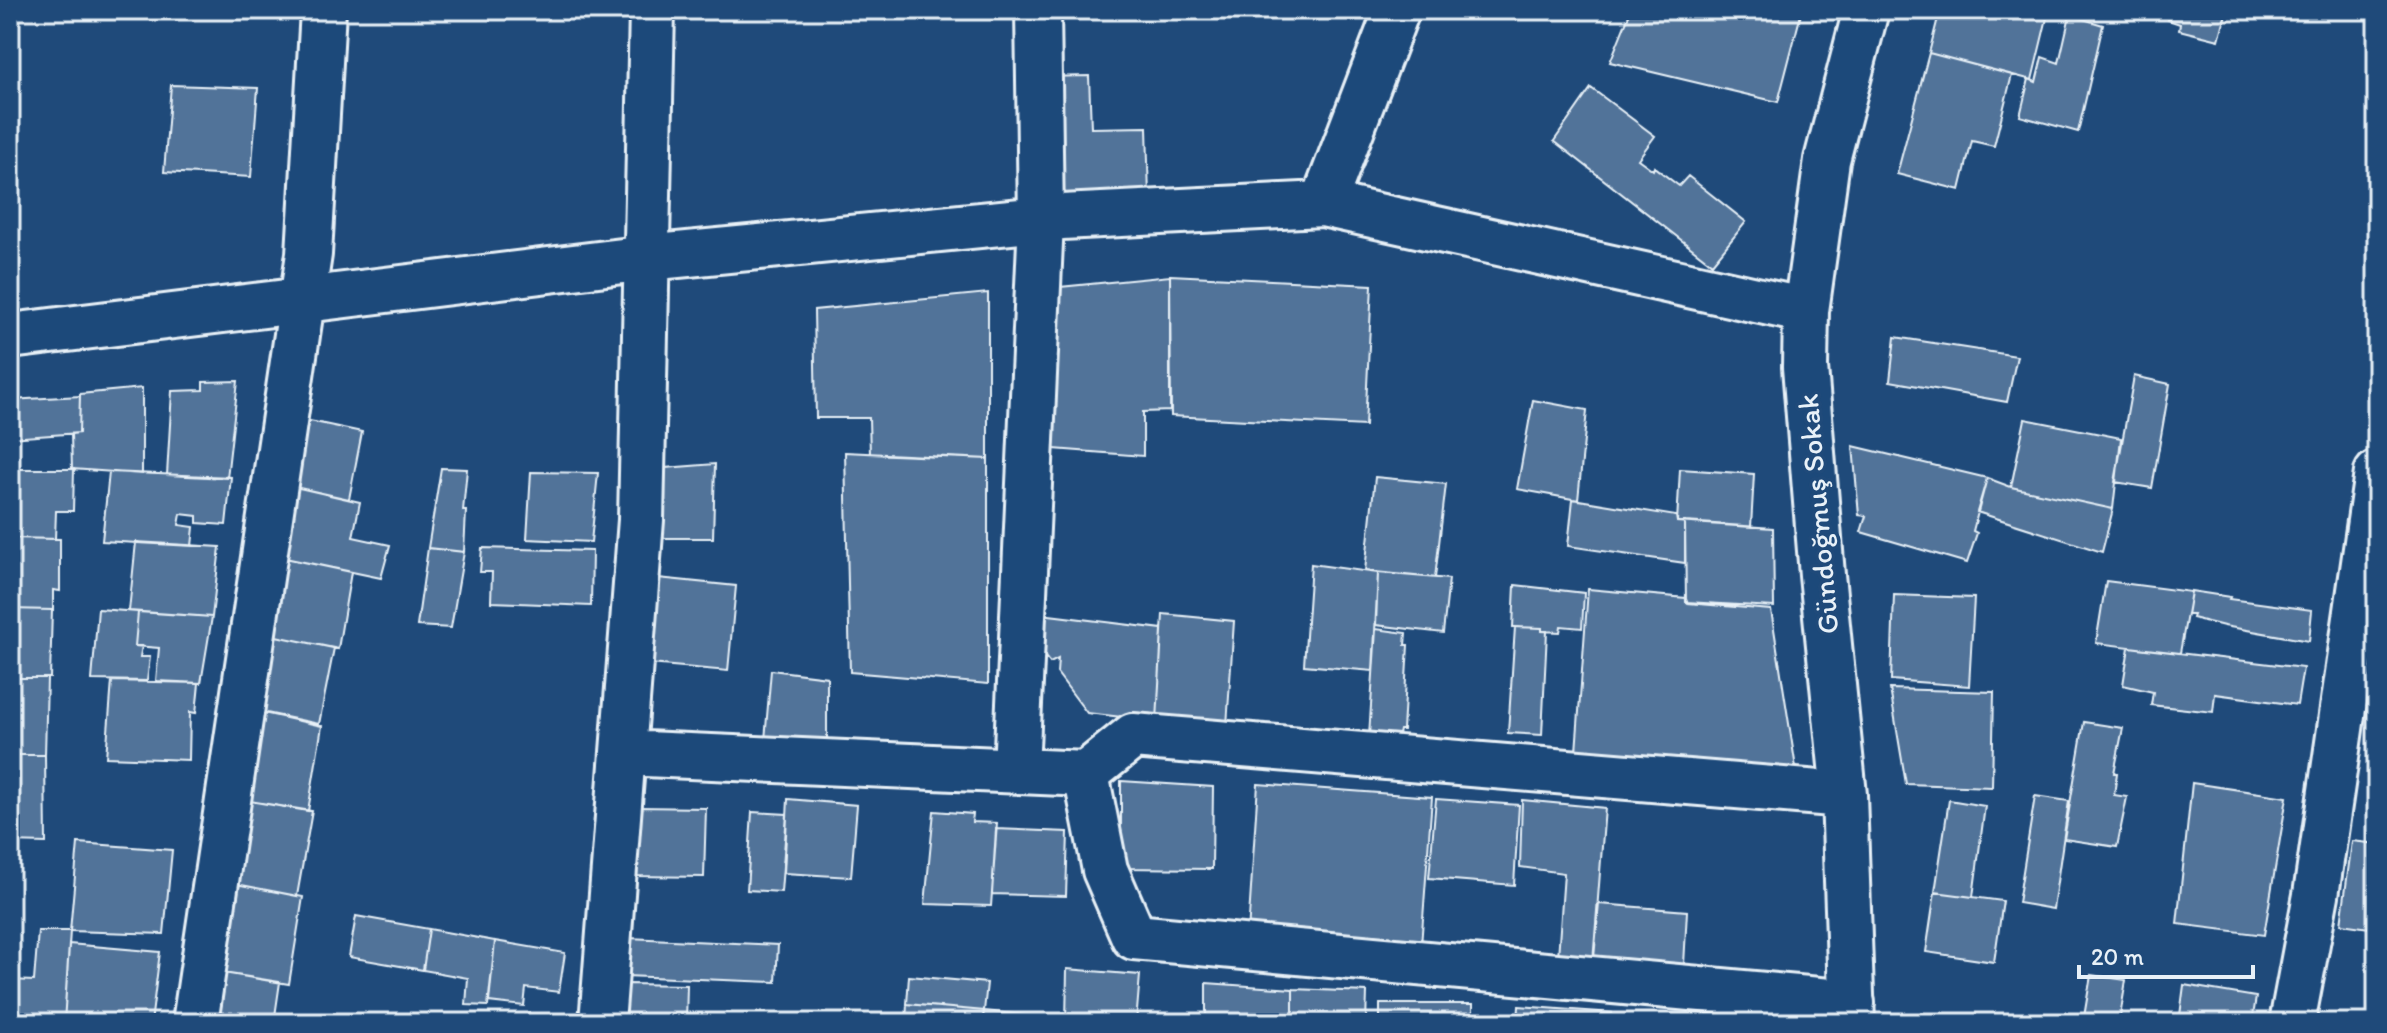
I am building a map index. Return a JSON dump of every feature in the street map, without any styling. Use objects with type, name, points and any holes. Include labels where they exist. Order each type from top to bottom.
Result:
[{"type":"street","points":[[195,1023],[309,254],[323,10]]},
{"type":"street","points":[[602,1023],[641,520],[652,10]]},
{"type":"street","points":[[1016,770],[1041,220],[1038,10]]},
{"type":"street","points":[[1323,204],[1397,10]]},
{"type":"street","name":"Gündoğmuş Sokak","points":[[1852,1013],[1844,795],[1805,367],[1806,311],[1827,160],[1866,10]]},
{"type":"street","points":[[10,336],[647,258],[1041,220],[1323,204],[1806,311]]},
{"type":"street","points":[[2292,1023],[2316,895],[2377,473]]},
{"type":"street","points":[[623,753],[1086,774],[1133,736],[1844,795]]},
{"type":"street","points":[[1086,774],[1105,870],[1134,937],[1852,1013]]},
{"type":"building","points":[[169,10],[262,10],[262,15],[169,13]]},
{"type":"building","points":[[1631,10],[1802,10],[1778,102],[1610,62]]},
{"type":"building","points":[[1940,10],[2022,10],[2047,18],[2032,80],[1929,53]]},
{"type":"building","points":[[2151,10],[2227,10],[2219,40],[2179,30],[2180,24],[2168,20],[2165,14]]},
{"type":"building","points":[[2070,15],[2103,25],[2078,132],[2020,116],[2029,79],[2036,82],[2042,57],[2059,63]]},
{"type":"building","points":[[1929,53],[2012,75],[1994,146],[1972,141],[1960,190],[1897,174]]},
{"type":"building","points":[[1089,76],[1091,128],[1147,127],[1149,198],[1045,206],[1041,77]]},
{"type":"building","points":[[171,85],[258,88],[251,177],[164,172]]},
{"type":"building","points":[[1591,88],[1655,136],[1638,159],[1679,186],[1688,176],[1746,222],[1712,264],[1554,141]]},
{"type":"building","points":[[1170,275],[1372,285],[1365,426],[1171,416]]},
{"type":"building","points":[[1170,276],[1170,411],[1143,412],[1143,456],[1041,448],[1040,289]]},
{"type":"building","points":[[988,293],[988,459],[870,454],[869,418],[816,418],[814,310]]},
{"type":"building","points":[[1895,337],[2017,356],[2007,402],[1890,381]]},
{"type":"building","points":[[2134,376],[2170,384],[2152,488],[2115,482]]},
{"type":"building","points":[[238,381],[227,478],[167,475],[172,391],[203,390],[203,382]]},
{"type":"building","points":[[142,388],[142,474],[72,469],[71,434],[79,433],[80,394]]},
{"type":"building","points":[[80,396],[79,433],[10,438],[10,400]]},
{"type":"building","points":[[1533,400],[1587,410],[1578,500],[1517,489]]},
{"type":"building","points":[[2025,419],[2121,438],[2113,509],[2011,487]]},
{"type":"building","points":[[305,420],[362,432],[349,499],[295,487]]},
{"type":"building","points":[[1853,446],[1987,478],[1973,531],[1977,533],[1967,563],[1861,532],[1866,516],[1859,515]]},
{"type":"building","points":[[845,452],[988,459],[988,684],[850,672]]},
{"type":"building","points":[[715,464],[713,538],[662,538],[665,468]]},
{"type":"building","points":[[441,468],[467,469],[463,511],[466,511],[464,552],[428,548]]},
{"type":"building","points":[[10,469],[74,469],[73,511],[56,511],[55,539],[10,538]]},
{"type":"building","points":[[1680,469],[1754,474],[1751,527],[1677,522]]},
{"type":"building","points":[[109,472],[231,477],[226,525],[197,523],[197,516],[181,514],[179,525],[194,527],[192,546],[102,541]]},
{"type":"building","points":[[531,472],[598,473],[591,542],[527,539]]},
{"type":"building","points":[[1375,477],[1446,484],[1435,578],[1365,571]]},
{"type":"building","points":[[1987,478],[2011,487],[2113,509],[2102,552],[1977,512]]},
{"type":"building","points":[[295,487],[360,502],[353,537],[390,545],[381,578],[285,558]]},
{"type":"building","points":[[1573,499],[1676,516],[1677,522],[1685,522],[1685,563],[1568,546]]},
{"type":"building","points":[[1685,522],[1773,528],[1774,607],[1686,602]]},
{"type":"building","points":[[10,538],[60,539],[60,591],[53,590],[53,610],[10,609]]},
{"type":"building","points":[[136,542],[220,547],[212,617],[129,611]]},
{"type":"building","points":[[428,548],[464,552],[451,628],[417,626]]},
{"type":"building","points":[[482,548],[592,551],[591,606],[491,602],[492,572],[480,572]]},
{"type":"building","points":[[285,558],[351,572],[338,649],[271,635]]},
{"type":"building","points":[[1311,564],[1378,573],[1373,671],[1304,665]]},
{"type":"building","points":[[1378,573],[1449,579],[1443,633],[1376,625]]},
{"type":"building","points":[[658,578],[736,586],[728,671],[650,664]]},
{"type":"building","points":[[2106,581],[2191,592],[2180,653],[2096,643]]},
{"type":"building","points":[[1515,585],[1584,593],[1582,628],[1561,626],[1560,632],[1513,627]]},
{"type":"building","points":[[1588,589],[1686,598],[1688,603],[1771,610],[1796,768],[1576,752]]},
{"type":"building","points":[[2191,591],[2312,610],[2309,641],[2192,618],[2193,615],[2187,615]]},
{"type":"building","points":[[1894,595],[1974,598],[1969,686],[1891,680]]},
{"type":"building","points":[[10,609],[52,610],[50,678],[10,678]]},
{"type":"building","points":[[98,609],[138,612],[135,646],[142,646],[140,657],[150,657],[147,681],[92,680]]},
{"type":"building","points":[[138,612],[212,617],[201,683],[156,681],[159,648],[135,646]]},
{"type":"building","points":[[1041,614],[1162,629],[1157,721],[1087,713],[1057,673],[1058,659],[1050,663],[1042,653]]},
{"type":"building","points":[[1163,614],[1234,621],[1227,726],[1157,721]]},
{"type":"building","points":[[1515,627],[1547,631],[1542,735],[1508,733]]},
{"type":"building","points":[[1376,629],[1406,633],[1403,730],[1400,730],[1398,739],[1369,736]]},
{"type":"building","points":[[271,635],[334,648],[319,724],[257,711]]},
{"type":"building","points":[[2129,647],[2303,668],[2297,705],[2215,694],[2213,712],[2151,705],[2153,692],[2123,685]]},
{"type":"building","points":[[771,670],[827,677],[827,746],[765,740]]},
{"type":"building","points":[[10,678],[47,678],[45,755],[10,755]]},
{"type":"building","points":[[112,681],[199,683],[196,713],[190,712],[189,760],[106,757]]},
{"type":"building","points":[[1890,689],[1994,692],[1992,787],[1906,784]]},
{"type":"building","points":[[259,712],[322,726],[308,811],[244,800]]},
{"type":"building","points":[[2084,722],[2123,728],[2114,773],[2117,773],[2114,795],[2127,797],[2117,847],[2064,839]]},
{"type":"building","points":[[10,755],[45,755],[46,843],[10,842]]},
{"type":"building","points":[[1121,781],[1213,787],[1212,869],[1121,868]]},
{"type":"building","points":[[2192,783],[2287,797],[2264,935],[2177,924]]},
{"type":"building","points":[[1258,784],[1432,797],[1421,946],[1248,933]]},
{"type":"building","points":[[2035,796],[2069,801],[2053,909],[2018,903]]},
{"type":"building","points":[[788,799],[857,805],[851,877],[784,873]]},
{"type":"building","points":[[1436,799],[1519,805],[1514,885],[1429,878]]},
{"type":"building","points":[[244,800],[312,811],[297,896],[231,883]]},
{"type":"building","points":[[1522,800],[1605,808],[1593,962],[1558,957],[1564,873],[1520,867]]},
{"type":"building","points":[[1949,800],[1985,806],[1973,897],[1935,892]]},
{"type":"building","points":[[638,807],[706,808],[704,877],[634,876]]},
{"type":"building","points":[[934,811],[973,814],[972,822],[997,823],[991,906],[925,904]]},
{"type":"building","points":[[752,812],[787,814],[781,892],[747,890]]},
{"type":"building","points":[[996,829],[1068,832],[1066,896],[992,894]]},
{"type":"building","points":[[2352,841],[2377,844],[2377,929],[2341,924]]},
{"type":"building","points":[[78,843],[172,850],[164,934],[70,931]]},
{"type":"building","points":[[231,883],[303,897],[289,984],[217,972]]},
{"type":"building","points":[[1935,892],[2003,901],[1994,962],[1926,952]]},
{"type":"building","points":[[1599,904],[1687,911],[1684,965],[1594,958]]},
{"type":"building","points":[[356,916],[429,929],[423,970],[349,957]]},
{"type":"building","points":[[429,929],[495,941],[488,1006],[466,1005],[468,978],[423,970]]},
{"type":"building","points":[[38,931],[70,931],[64,1023],[10,1023],[10,980],[34,981]]},
{"type":"building","points":[[628,938],[778,945],[776,982],[625,976]]},
{"type":"building","points":[[495,941],[565,953],[559,992],[526,988],[524,1006],[489,1002]]},
{"type":"building","points":[[69,944],[160,952],[151,1023],[64,1023]]},
{"type":"building","points":[[1067,969],[1140,975],[1136,1023],[1066,1023]]},
{"type":"building","points":[[217,972],[280,982],[274,1023],[209,1023]]},
{"type":"building","points":[[2091,975],[2126,980],[2119,1023],[2083,1023]]},
{"type":"building","points":[[909,976],[987,983],[984,1011],[907,1004]]},
{"type":"building","points":[[1206,983],[1293,989],[1293,1023],[1206,1023]]},
{"type":"building","points":[[626,984],[687,985],[686,1023],[623,1023]]},
{"type":"building","points":[[2184,985],[2256,997],[2252,1023],[2179,1023]]},
{"type":"building","points":[[1293,989],[1367,992],[1366,1023],[1293,1023]]},
{"type":"building","points":[[907,1004],[984,1011],[982,1023],[906,1023]]},
{"type":"building","points":[[1380,1004],[1473,1004],[1473,1023],[1380,1023]]},
{"type":"building","points":[[1519,1006],[1612,1013],[1611,1023],[1518,1023]]},
{"type":"building","points":[[984,1011],[1035,1016],[1035,1023],[982,1023]]},
{"type":"building","points":[[686,1019],[737,1023],[686,1023]]}]
